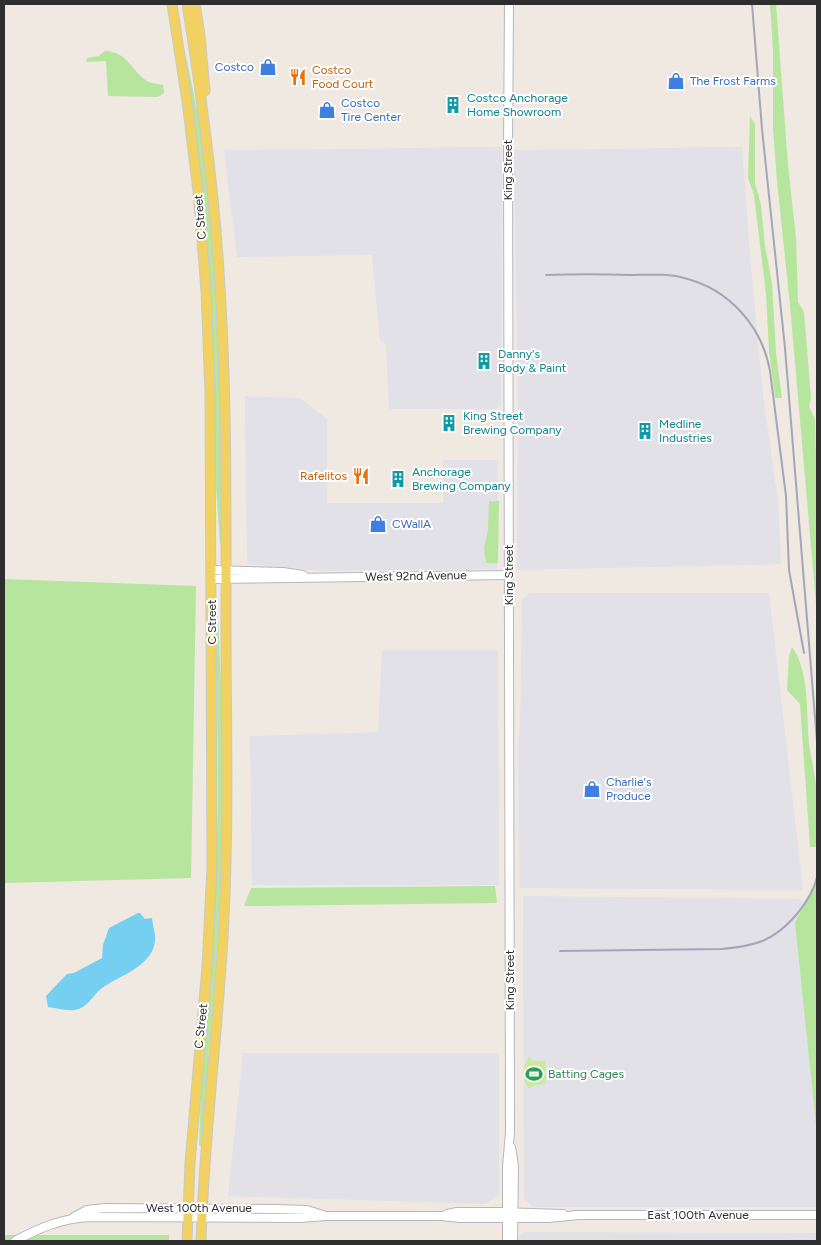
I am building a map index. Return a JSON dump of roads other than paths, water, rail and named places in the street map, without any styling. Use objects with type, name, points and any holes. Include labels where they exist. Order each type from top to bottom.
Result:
[{"type":"main road","name":"C Street","points":[[172,4],[193,146],[204,264],[210,393],[212,866],[207,959],[194,1103],[187,1241]]},
{"type":"main road","name":"C Street","points":[[187,4],[205,124],[216,226],[225,381],[226,882],[221,973],[209,1093],[201,1241]]},
{"type":"main road","points":[[195,4],[205,81],[205,124]]},
{"type":"street","name":"King Street","points":[[509,4],[510,1145],[507,1167],[513,1241]]},
{"type":"street","name":"West 92nd Avenue","points":[[211,575],[283,572],[323,578],[509,575]]},
{"type":"street","name":"West 100th Avenue","points":[[15,1241],[48,1225],[73,1218],[88,1210],[99,1208],[187,1213],[298,1210],[310,1211],[326,1216]]},
{"type":"street","points":[[271,1218],[276,1213],[298,1210]]},
{"type":"street","name":"West 100th Avenue","points":[[202,1213],[271,1218],[441,1216],[457,1212],[510,1215]]},
{"type":"street","name":"King Street","points":[[507,1241],[510,1215]]},
{"type":"street","name":"East 100th Avenue","points":[[510,1215],[558,1218],[579,1215],[817,1215]]},
{"type":"water","points":[[138,913],[145,919],[152,918],[155,941],[149,956],[132,971],[101,989],[84,1006],[75,1010],[48,1007],[46,996],[67,974],[74,973],[102,958],[103,945],[109,928]]},
{"type":"railway","points":[[752,4],[762,129],[785,348],[817,742]]},
{"type":"railway","points":[[546,275],[671,275],[684,278],[700,283],[729,300],[751,325],[760,339],[770,371],[786,496],[789,570],[804,653]]},
{"type":"railway","points":[[560,951],[721,949],[754,944],[772,936],[789,923],[806,901],[817,877]]},
{"type":"place","name":"Costco","points":[[268,67]]},
{"type":"place","name":"Costco Food Court","points":[[298,77]]},
{"type":"place","name":"The Frost Farms","points":[[676,81]]},
{"type":"place","name":"Costco Anchorage Home Showroom","points":[[453,105]]},
{"type":"place","name":"Costco Tire Center","points":[[327,110]]},
{"type":"place","name":"Danny's Body & Paint","points":[[484,361]]},
{"type":"place","name":"King Street Brewing Company","points":[[449,423]]},
{"type":"place","name":"Medline Industries","points":[[645,431]]},
{"type":"place","name":"Rafelitos","points":[[361,476]]},
{"type":"place","name":"Anchorage Brewing Company","points":[[398,479]]},
{"type":"place","name":"CWallA","points":[[378,524]]},
{"type":"place","name":"Charlie's Produce","points":[[592,789]]},
{"type":"place","name":"Batting Cages","points":[[534,1074]]}]
